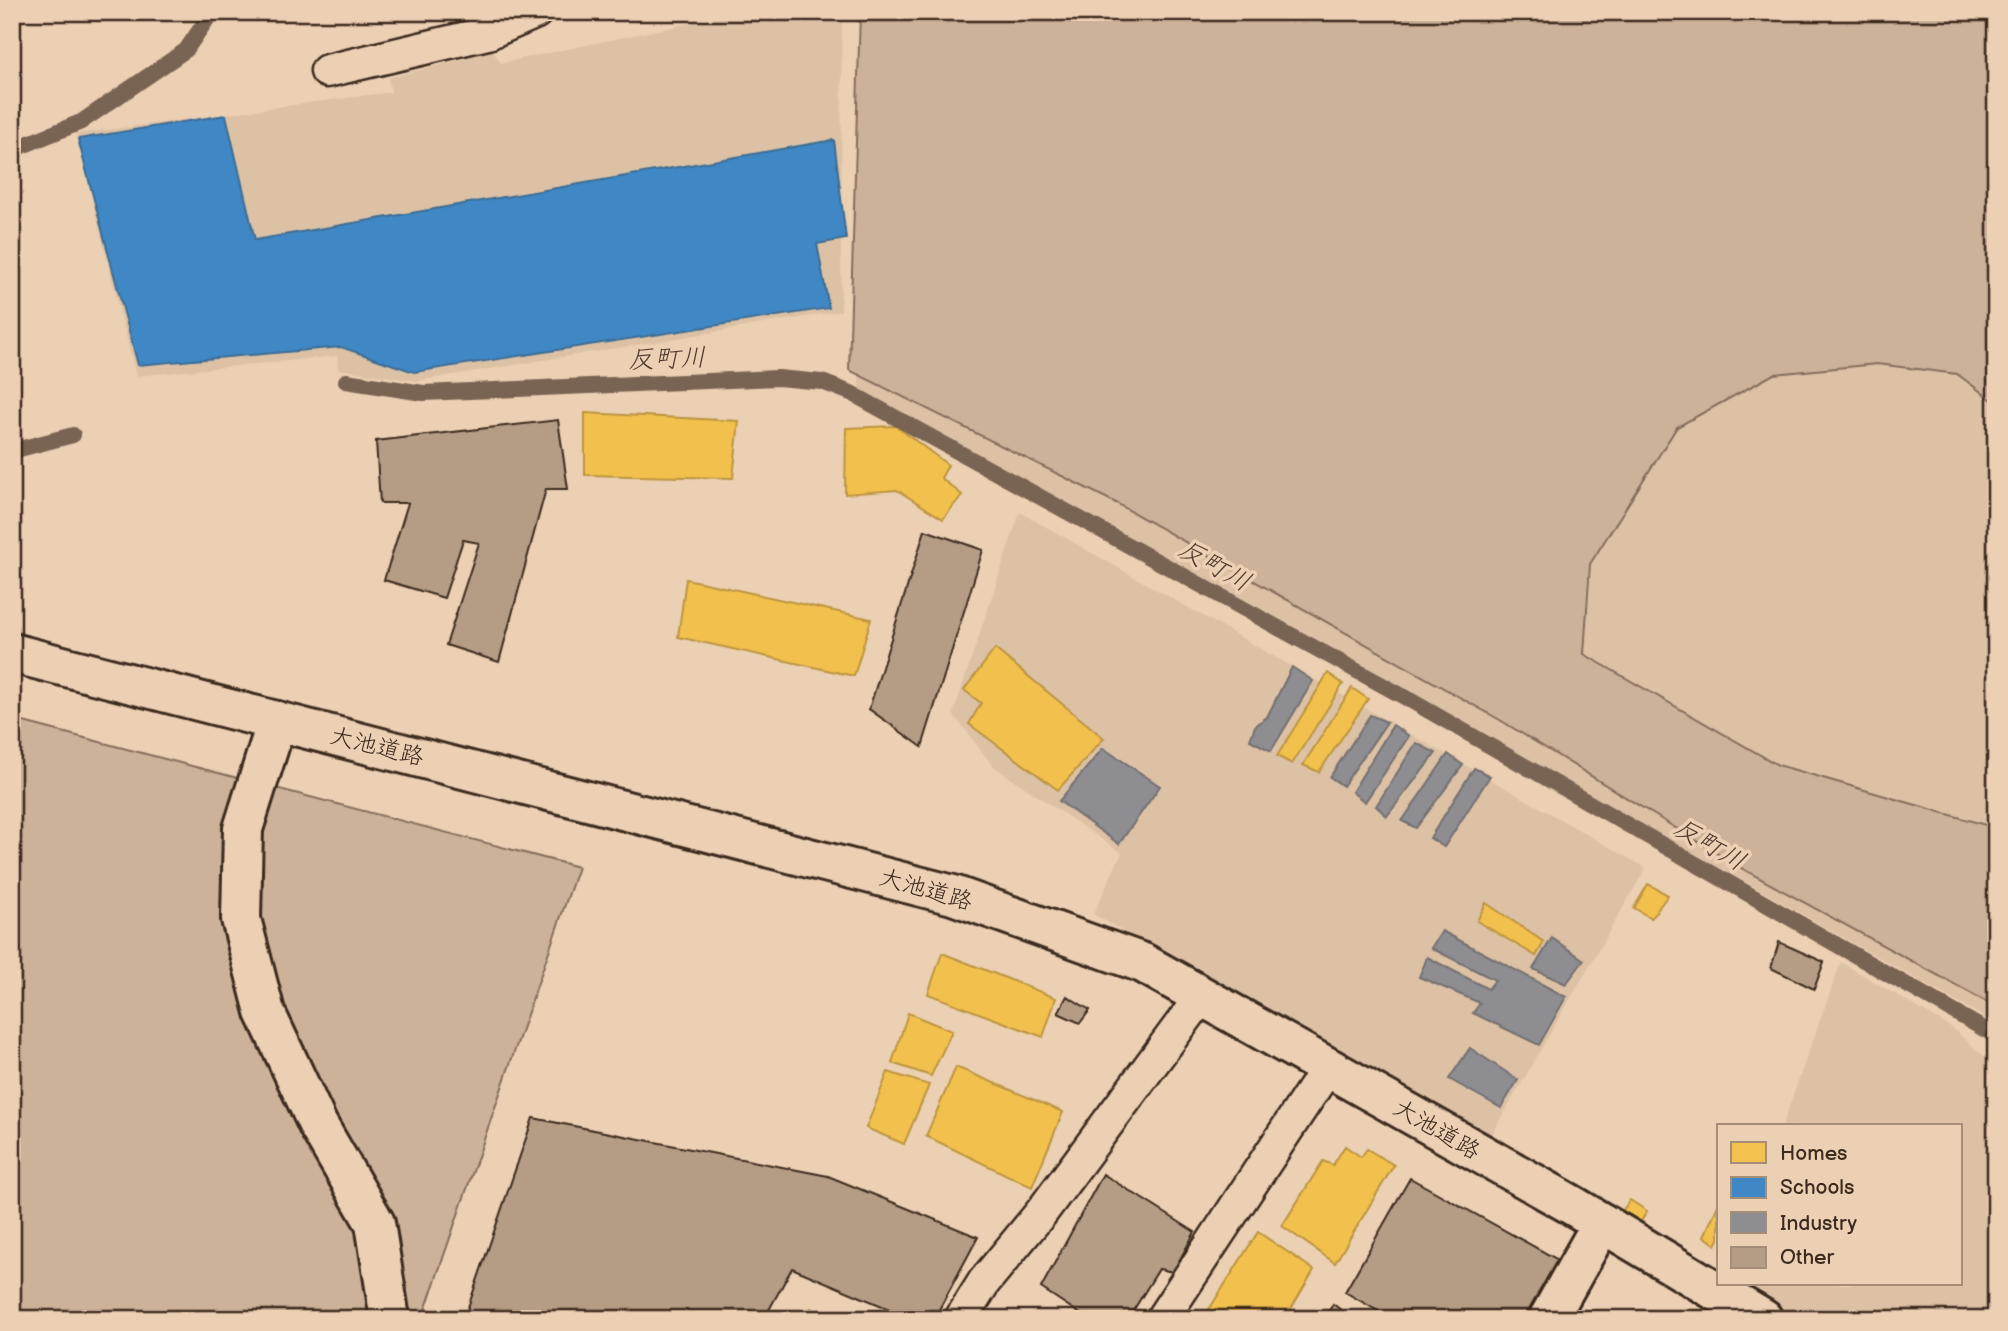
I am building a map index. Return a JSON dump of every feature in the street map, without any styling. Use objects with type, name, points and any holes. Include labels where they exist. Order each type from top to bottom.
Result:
[{"type":"street","name":"大池道路","points":[[12,653],[953,895],[1143,963],[1602,1223],[1763,1319]]},
{"type":"street","points":[[277,720],[243,829],[241,919],[265,1012],[318,1125],[374,1223],[390,1319]]},
{"type":"street","points":[[1548,1319],[1602,1223]]},
{"type":"lane","points":[[327,71],[488,33],[536,12]]},
{"type":"lane","points":[[961,1319],[984,1282],[1041,1213],[1202,996]]},
{"type":"lane","points":[[1162,1319],[1328,1067]]},
{"type":"shaded area","points":[[743,12],[842,12],[841,311],[417,381],[338,369],[337,356],[136,376],[76,134],[391,92],[388,78],[493,51],[501,63]]},
{"type":"shaded area","points":[[860,12],[1996,12],[1996,403],[1957,374],[1877,364],[1774,374],[1677,427],[1590,564],[1584,654],[1778,765],[1996,828],[1996,1007],[1739,867],[1500,720],[1116,503],[849,370]]},
{"type":"shaded area","points":[[876,12],[1996,12],[1996,1024],[1300,630],[859,388]]},
{"type":"shaded area","points":[[1020,512],[1646,868],[1489,1139],[1093,914],[1122,853],[993,766],[953,714]]},
{"type":"shaded area","points":[[12,719],[578,867],[422,1319],[12,1319]]},
{"type":"shaded area","points":[[1841,962],[1952,1028],[1984,1056],[1996,1061],[1996,1319],[1801,1319],[1745,1286],[1962,1286],[1962,1124],[1783,1124]]},
{"type":"building: Homes","points":[[585,413],[739,421],[733,478],[585,475]]},
{"type":"building: Homes","points":[[896,426],[948,465],[941,478],[962,495],[943,519],[897,490],[845,494],[846,428]]},
{"type":"building: Homes","points":[[686,579],[871,619],[854,676],[678,637]]},
{"type":"building: Homes","points":[[995,649],[1104,738],[1058,790],[969,724],[981,703],[964,690]]},
{"type":"building: Homes","points":[[1328,673],[1343,684],[1292,764],[1277,756]]},
{"type":"building: Homes","points":[[1352,688],[1368,699],[1319,772],[1303,765]]},
{"type":"building: Homes","points":[[1648,884],[1668,895],[1651,918],[1634,908]]},
{"type":"building: Homes","points":[[1486,903],[1544,942],[1536,956],[1477,921]]},
{"type":"building: Homes","points":[[942,953],[1056,998],[1043,1037],[928,994]]},
{"type":"building: Homes","points":[[908,1013],[952,1031],[931,1076],[892,1063]]},
{"type":"building: Homes","points":[[956,1067],[1063,1112],[1032,1187],[926,1136]]},
{"type":"building: Homes","points":[[888,1072],[929,1085],[904,1144],[866,1128]]},
{"type":"building: Homes","points":[[1345,1146],[1361,1157],[1367,1149],[1394,1165],[1335,1263],[1282,1226],[1323,1161],[1333,1165]]},
{"type":"building: Homes","points":[[1630,1200],[1647,1211],[1640,1223],[1620,1214]]},
{"type":"building: Homes","points":[[1717,1207],[1716,1245],[1704,1236]]},
{"type":"building: Homes","points":[[1258,1232],[1314,1270],[1285,1319],[1203,1319]]},
{"type":"building: Homes","points":[[811,1308],[830,1319],[805,1319]]},
{"type":"building: Schools","points":[[226,115],[255,240],[834,140],[846,239],[817,244],[829,308],[414,372],[341,347],[138,365],[78,139]]},
{"type":"building: Industry","points":[[1292,667],[1313,681],[1271,751],[1250,740],[1255,726],[1267,717]]},
{"type":"building: Industry","points":[[1370,715],[1387,722],[1343,786],[1330,777]]},
{"type":"building: Industry","points":[[1393,725],[1409,736],[1365,802],[1352,792]]},
{"type":"building: Industry","points":[[1416,743],[1436,753],[1387,816],[1376,806]]},
{"type":"building: Industry","points":[[1103,748],[1160,786],[1119,844],[1059,801]]},
{"type":"building: Industry","points":[[1448,754],[1463,765],[1416,828],[1402,821]]},
{"type":"building: Industry","points":[[1474,768],[1490,776],[1444,847],[1430,838]]},
{"type":"building: Industry","points":[[1442,931],[1566,997],[1539,1045],[1473,1013],[1480,1003],[1419,977],[1427,957],[1488,989],[1495,980],[1431,948]]},
{"type":"building: Industry","points":[[1552,938],[1584,960],[1566,984],[1533,969]]},
{"type":"building: Industry","points":[[1470,1048],[1518,1080],[1501,1108],[1449,1079]]},
{"type":"building: Other","points":[[558,420],[568,489],[546,489],[499,662],[446,645],[479,543],[463,540],[444,598],[384,580],[408,503],[380,503],[376,441]]},
{"type":"building: Other","points":[[925,530],[983,550],[922,747],[869,709]]},
{"type":"building: Other","points":[[1779,942],[1824,962],[1814,989],[1771,968]]},
{"type":"building: Other","points":[[1067,996],[1090,1010],[1080,1023],[1058,1013]]},
{"type":"building: Other","points":[[533,1118],[828,1176],[978,1237],[934,1319],[913,1319],[792,1268],[764,1319],[464,1319]]},
{"type":"building: Other","points":[[1103,1174],[1195,1232],[1173,1272],[1159,1269],[1128,1319],[1088,1319],[1041,1288]]},
{"type":"building: Other","points":[[1410,1178],[1558,1260],[1524,1319],[1392,1319],[1345,1292]]},
{"type":"building: Other","points":[[1333,1304],[1353,1319],[1324,1319]]},
{"type":"waterway","points":[[12,150],[81,122],[186,50],[212,12]]},
{"type":"waterway","name":"反町川","points":[[346,381],[423,393],[778,378],[822,382],[851,393],[1408,699],[1996,1036]]},
{"type":"waterway","name":"反町川","points":[[12,451],[73,435]]}]
